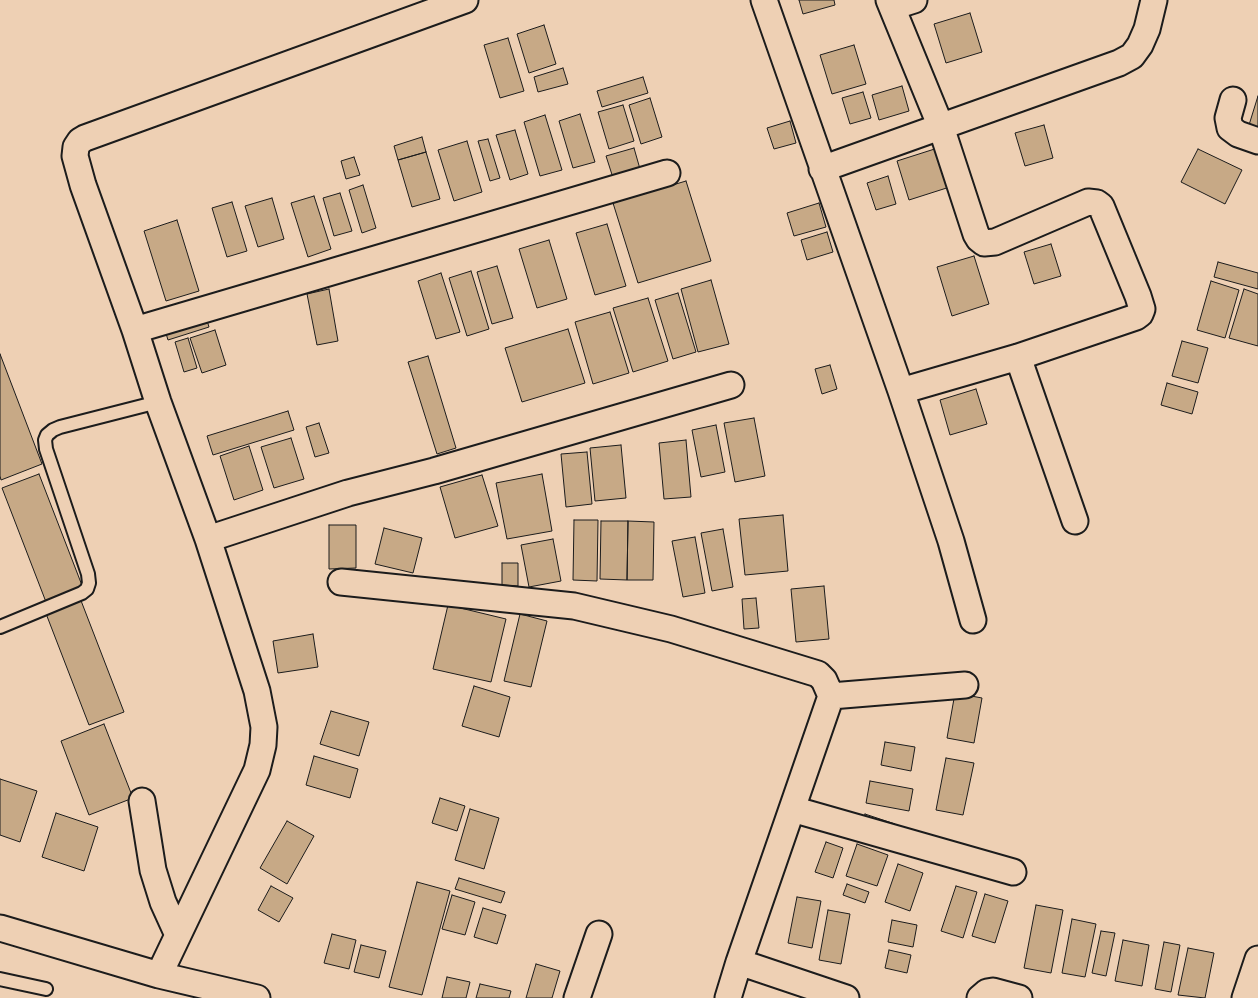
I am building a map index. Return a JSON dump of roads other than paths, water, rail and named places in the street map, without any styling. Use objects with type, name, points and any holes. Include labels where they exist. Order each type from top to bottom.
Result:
[{"type":"street","points":[[159,975],[257,770],[263,745],[264,727],[257,691],[208,539],[158,402],[135,330],[80,176],[75,156],[76,147],[85,138],[254,75],[465,0]]},
{"type":"street","points":[[764,0],[952,540],[973,620]]},
{"type":"street","points":[[822,169],[1119,63],[1132,56],[1140,45],[1147,29],[1154,0]]},
{"type":"street","points":[[899,2],[979,239],[984,243],[995,242],[1088,202],[1097,203],[1101,206],[1142,309],[1136,317],[1018,357],[901,391]]},
{"type":"street","points":[[1233,100],[1228,118],[1230,128],[1238,134],[1258,141]]},
{"type":"street","points":[[135,330],[667,174]]},
{"type":"street","points":[[1018,357],[1075,521]]},
{"type":"street","points":[[208,539],[348,493],[434,471],[730,385]]},
{"type":"street","points":[[341,582],[574,606],[671,629],[818,674],[824,680],[831,696],[728,998]]},
{"type":"street","points":[[831,696],[965,686]]},
{"type":"street","points":[[142,801],[152,870],[163,902],[178,935]]},
{"type":"street","points":[[792,809],[1013,872]]},
{"type":"street","points":[[0,928],[159,975],[257,998]]},
{"type":"street","points":[[577,998],[599,934]]},
{"type":"street","points":[[1245,998],[1258,959]]},
{"type":"street","points":[[739,962],[846,998]]},
{"type":"street","points":[[980,998],[987,992],[993,991],[1019,998]]},
{"type":"lane","points":[[0,627],[82,593],[87,589],[89,583],[88,574],[46,450],[45,440],[47,435],[60,427],[158,402]]},
{"type":"lane","points":[[0,979],[46,989]]}]
